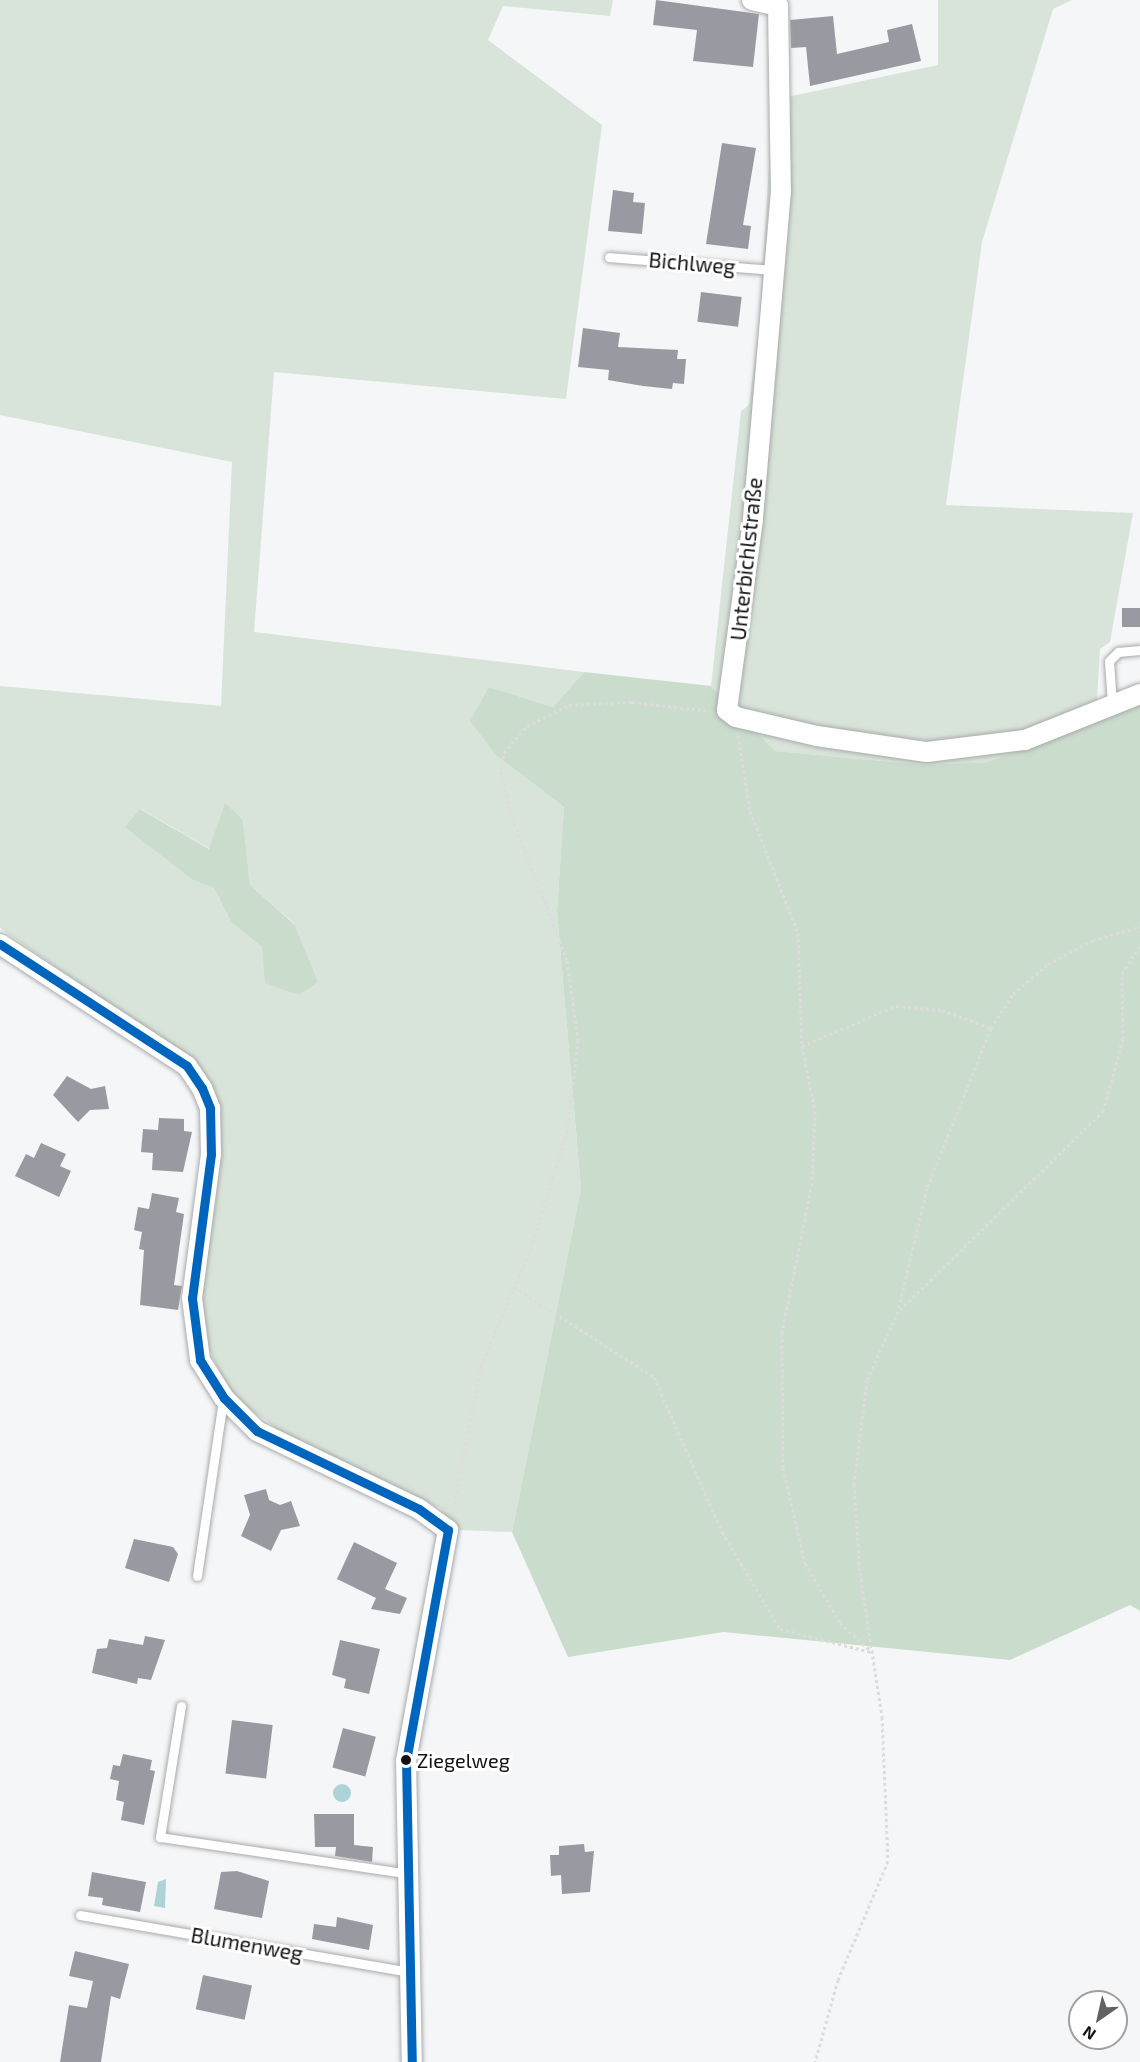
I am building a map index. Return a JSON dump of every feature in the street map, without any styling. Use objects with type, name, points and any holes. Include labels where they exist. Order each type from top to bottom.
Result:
[{"type":"street","name":"Unterbichlstraße","points":[[732,715],[752,531],[775,270],[782,138],[779,3],[752,0]]},
{"type":"street","points":[[732,715],[927,752],[1025,740],[1140,694]]},
{"type":"street","points":[[0,944],[187,1066],[202,1088],[210,1108],[212,1154],[192,1298],[200,1360],[224,1398],[257,1431],[419,1509],[448,1530],[406,1760],[413,1973],[412,2062]]},
{"type":"lane","name":"Bichlweg","points":[[609,257],[775,270]]},
{"type":"lane","points":[[1112,704],[1109,661],[1118,652],[1140,650]]},
{"type":"lane","points":[[196,1576],[224,1398]]},
{"type":"lane","points":[[181,1706],[160,1836],[410,1874]]},
{"type":"lane","name":"Blumenweg","points":[[80,1915],[413,1973]]},
{"type":"path","points":[[448,1530],[470,1447],[481,1366],[514,1287],[567,1132],[578,1041],[567,960],[511,815],[501,770],[504,753],[527,726],[582,702],[732,715],[750,811],[798,933],[802,1046],[815,1111],[813,1183],[782,1333],[783,1468],[805,1563],[840,1623],[872,1652]]},
{"type":"path","points":[[815,2062],[838,1980],[888,1861],[882,1717],[872,1652],[854,1484],[867,1380],[898,1311],[927,1188],[991,1028],[1013,994],[1048,964],[1093,940],[1140,927]]},
{"type":"path","points":[[898,1311],[1103,1111],[1123,1040],[1122,974],[1140,945]]},
{"type":"path","points":[[802,1046],[896,1006],[942,1010],[991,1028]]},
{"type":"path","points":[[514,1287],[654,1377],[722,1532],[780,1629],[872,1652]]},
{"type":"shaded area","points":[[0,0],[613,0],[610,16],[503,6],[488,40],[602,125],[566,399],[274,372],[254,632],[584,672],[553,707],[489,687],[497,756],[564,807],[557,911],[581,1189],[512,1532],[456,1530],[440,1508],[294,1441],[231,1395],[204,1339],[200,1302],[221,1153],[173,1048],[0,928],[0,686],[221,706],[232,462],[0,415]],"holes":[[[225,804],[243,820],[250,885],[295,924],[262,947],[231,922],[214,888],[193,880],[141,809],[210,849]]]},
{"type":"shaded area","points":[[938,0],[1072,0],[1053,9],[982,242],[946,505],[1133,513],[1110,642],[1100,649],[1097,699],[1101,720],[988,762],[925,765],[775,751],[711,686],[741,411],[749,405],[759,326],[773,100],[938,65]]},
{"type":"green space","points":[[584,672],[711,686],[775,751],[925,765],[988,762],[1140,704],[1140,1611],[1130,1605],[1010,1660],[723,1632],[568,1657],[512,1532],[581,1189],[557,911],[564,807],[497,756],[470,721],[489,687],[553,707]]},
{"type":"green space","points":[[225,803],[243,820],[250,885],[294,924],[318,982],[299,995],[265,983],[262,947],[231,922],[214,888],[193,880],[125,827],[140,809],[209,849]]},
{"type":"water","points":[[342,1784],[348,1787],[351,1793],[348,1799],[342,1802],[336,1799],[333,1793],[336,1787]]},
{"type":"water","points":[[166,1879],[165,1908],[154,1906],[158,1882]]},
{"type":"building","points":[[656,0],[759,14],[753,67],[693,61],[697,30],[653,25]]},
{"type":"building","points":[[833,16],[837,54],[889,42],[887,30],[912,24],[921,61],[810,86],[806,47],[791,48],[790,20]]},
{"type":"building","points":[[722,143],[756,148],[743,225],[751,226],[748,249],[706,244]]},
{"type":"building","points":[[613,190],[634,193],[633,202],[645,203],[642,234],[608,231]]},
{"type":"building","points":[[701,292],[742,297],[738,327],[697,322]]},
{"type":"building","points":[[583,328],[620,333],[618,347],[678,350],[677,359],[686,359],[684,384],[673,383],[672,389],[643,386],[608,380],[609,370],[578,367]]},
{"type":"building","points":[[1122,608],[1140,608],[1140,627],[1122,627]]},
{"type":"building","points":[[67,1076],[91,1089],[105,1086],[109,1109],[90,1110],[78,1122],[53,1095]]},
{"type":"building","points":[[159,1118],[184,1119],[184,1131],[192,1132],[183,1172],[152,1170],[153,1153],[141,1152],[143,1129],[158,1130]]},
{"type":"building","points":[[41,1143],[66,1154],[60,1166],[71,1171],[59,1197],[15,1176],[26,1154],[34,1158]]},
{"type":"building","points":[[152,1193],[179,1198],[176,1212],[184,1214],[174,1285],[182,1286],[178,1310],[140,1305],[144,1250],[139,1249],[142,1232],[134,1230],[138,1207],[149,1209]]},
{"type":"building","points":[[266,1489],[269,1500],[280,1505],[291,1501],[300,1526],[281,1530],[271,1551],[241,1536],[250,1515],[244,1495]]},
{"type":"building","points":[[134,1539],[173,1547],[178,1554],[169,1582],[125,1568]]},
{"type":"building","points":[[354,1542],[397,1563],[385,1589],[407,1598],[400,1614],[371,1609],[376,1598],[337,1579]]},
{"type":"building","points":[[145,1636],[165,1640],[151,1680],[138,1678],[137,1684],[92,1673],[97,1649],[107,1648],[109,1639],[143,1645]]},
{"type":"building","points":[[340,1640],[380,1649],[369,1694],[344,1688],[346,1679],[332,1675]]},
{"type":"building","points":[[232,1720],[273,1725],[266,1779],[225,1774]]},
{"type":"building","points":[[343,1728],[376,1737],[365,1776],[332,1768]]},
{"type":"building","points":[[123,1754],[152,1760],[150,1770],[155,1771],[144,1825],[121,1820],[124,1802],[116,1800],[119,1781],[110,1779],[113,1765],[120,1766]]},
{"type":"building","points":[[314,1814],[354,1814],[354,1845],[373,1847],[372,1862],[335,1856],[336,1847],[315,1847]]},
{"type":"building","points":[[584,1844],[585,1852],[594,1851],[590,1892],[562,1894],[561,1875],[551,1876],[550,1855],[559,1855],[559,1846]]},
{"type":"building","points":[[237,1871],[269,1881],[262,1918],[214,1909],[221,1872]]},
{"type":"building","points":[[92,1872],[146,1882],[140,1912],[102,1905],[103,1898],[88,1896]]},
{"type":"building","points":[[337,1917],[373,1925],[369,1950],[312,1939],[314,1924],[336,1927]]},
{"type":"building","points":[[75,1951],[129,1964],[120,1999],[111,1996],[101,2062],[60,2062],[69,2005],[87,2008],[93,1981],[69,1976]]},
{"type":"building","points":[[203,1975],[252,1985],[245,2020],[196,2009]]},
{"type":"transit line","points":[[0,944],[187,1066],[202,1088],[210,1108],[211,1154],[192,1298],[200,1360],[224,1398],[257,1431],[419,1509],[448,1530],[406,1760],[412,2062]]},
{"type":"place","name":"Ziegelweg","points":[[406,1760]]}]
